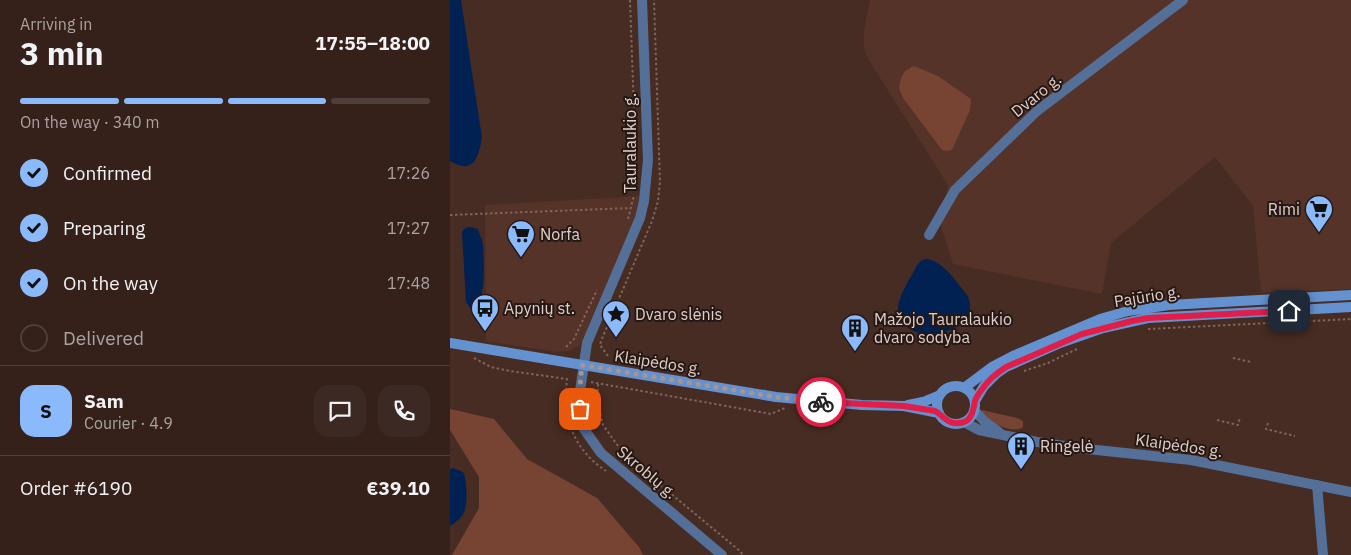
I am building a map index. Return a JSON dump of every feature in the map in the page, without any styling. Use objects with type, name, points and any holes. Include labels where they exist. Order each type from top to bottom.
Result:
[{"type":"main road","name":"Pajūrio g.","points":[[904,406],[923,402],[940,395],[948,388],[959,386],[964,388],[992,367],[1015,355],[1100,319],[1128,311],[1169,305],[1351,295]]},
{"type":"main road","name":"Pajūrio g.","points":[[862,405],[904,406],[940,413],[947,421],[953,423],[964,422],[972,415],[974,405],[984,386],[1006,367],[1060,343],[1103,328],[1148,318],[1351,308]]},
{"type":"main road","name":"Klaipėdos g.","points":[[450,343],[776,397],[862,405]]},
{"type":"main road","points":[[964,388],[969,391],[974,405]]},
{"type":"main road","points":[[940,395],[938,401],[940,413]]},
{"type":"street","name":"Tauralaukio g.","points":[[582,365],[587,343],[640,218],[644,201],[648,160],[642,0]]},
{"type":"street","name":"Dvaro g.","points":[[929,235],[955,190],[1037,111],[1183,0]]},
{"type":"street","name":"Skroblų g.","points":[[582,365],[579,398],[581,420],[592,442],[601,453],[722,555]]},
{"type":"street","name":"Klaipėdos g.","points":[[974,405],[984,421],[1002,434]]},
{"type":"street","name":"Klaipėdos g.","points":[[964,422],[979,430],[1038,442],[1191,460],[1351,492]]},
{"type":"street","points":[[1317,485],[1323,555]]},
{"type":"path","points":[[630,0],[636,168]]},
{"type":"path","points":[[627,223],[634,194]]},
{"type":"path","points":[[450,215],[631,208]]},
{"type":"path","points":[[566,347],[574,340],[599,287]]},
{"type":"path","points":[[1142,330],[1351,319]]},
{"type":"path","points":[[1019,373],[1048,363],[1082,346]]},
{"type":"path","points":[[470,356],[491,367],[567,379]]},
{"type":"path","points":[[1233,358],[1251,362]]},
{"type":"path","points":[[591,382],[771,414],[790,406]]},
{"type":"path","points":[[598,384],[597,400],[603,425],[621,450],[659,484],[740,550],[743,555]]},
{"type":"path","points":[[1217,420],[1238,425],[1240,417]]},
{"type":"path","points":[[1268,424],[1266,429],[1295,436]]},
{"type":"shaded area","points":[[870,0],[1351,0],[1351,289],[1261,293],[1253,206],[1215,157],[1111,243],[1102,294],[953,264],[941,226],[948,185],[868,59],[864,48],[864,31]]},
{"type":"shaded area","points":[[914,66],[938,76],[971,99],[970,110],[952,150],[942,150],[903,98],[899,88],[901,78],[905,71]]},
{"type":"shaded area","points":[[640,196],[635,216],[585,338],[580,345],[570,351],[557,352],[486,341],[485,205]]},
{"type":"shaded area","points":[[450,409],[494,419],[527,459],[597,498],[639,547],[643,555],[452,555],[479,508],[479,477],[450,430]]},
{"type":"shaded area","points":[[982,410],[1017,418],[1023,421],[1023,427],[1013,429],[1001,426],[986,417]]},
{"type":"water","points":[[450,0],[461,0],[482,138],[476,158],[470,165],[465,166],[450,161]]},
{"type":"water","points":[[465,228],[478,229],[483,242],[483,289],[479,305],[475,310],[471,309],[466,302],[462,232]]},
{"type":"water","points":[[927,259],[941,265],[945,269],[968,297],[970,308],[967,318],[959,325],[948,331],[936,334],[924,334],[913,331],[904,324],[898,312],[902,293],[917,265],[922,260]]},
{"type":"water","points":[[453,468],[463,472],[466,498],[463,514],[450,526],[450,469]]},
{"type":"way so far","points":[[580,409],[582,365],[776,397],[821,402]]},
{"type":"place","name":"Rimi","points":[[1319,233]]},
{"type":"place","name":"Norfa","points":[[521,258]]},
{"type":"place","name":"Apynių st.","points":[[485,332]]},
{"type":"place","name":"Dvaro slėnis","points":[[616,338]]},
{"type":"place","name":"Mažojo Tauralaukio dvaro sodyba","points":[[855,352]]},
{"type":"place","name":"Ringelė","points":[[1021,470]]},
{"type":"route","points":[[821,402],[904,406],[935,411],[940,413],[947,421],[959,423],[969,419],[974,410],[975,400],[984,386],[996,374],[1006,367],[1082,334],[1148,318],[1289,311]]}]
